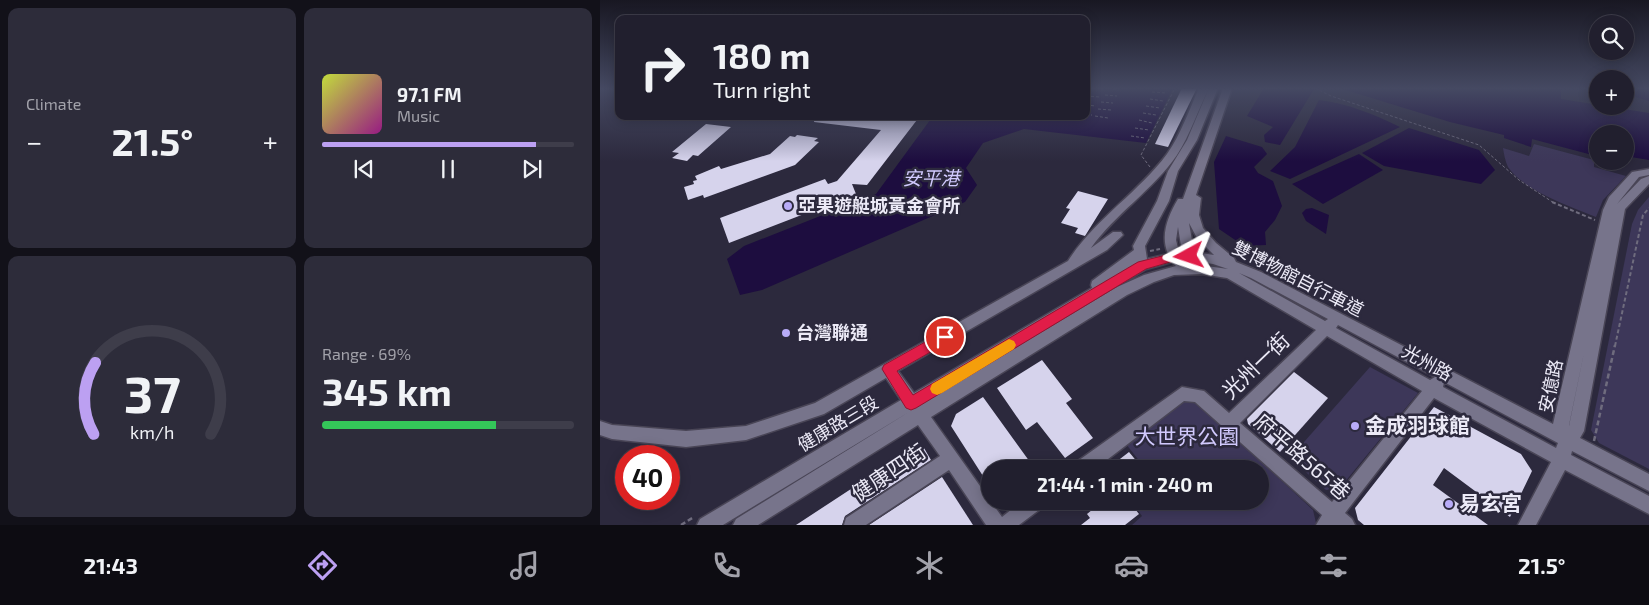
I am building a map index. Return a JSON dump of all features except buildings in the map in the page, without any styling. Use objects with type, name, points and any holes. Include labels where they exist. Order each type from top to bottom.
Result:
[{"type":"street","points":[[1070,266],[1096,232],[1155,175],[1173,154],[1192,112]]},
{"type":"street","points":[[1180,257],[1141,259],[1139,246],[1162,201],[1173,171],[1192,140],[1204,112]]},
{"type":"street","points":[[1180,257],[1182,218],[1219,112]]},
{"type":"street","name":"安億路","points":[[1572,436],[1561,425],[1613,200],[1636,174],[1649,172]]},
{"type":"street","points":[[1180,257],[1171,240],[1172,219],[1197,174]]},
{"type":"street","points":[[1197,174],[1193,215],[1198,230],[1210,245],[1230,261],[1256,275]]},
{"type":"street","name":"安億路","points":[[1572,436],[1620,208],[1645,181],[1649,180]]},
{"type":"street","points":[[600,428],[612,432],[686,439],[746,433],[819,409],[1103,247],[1117,235]]},
{"type":"street","name":"健康路三段","points":[[702,520],[916,410],[1180,257]]},
{"type":"street","name":"光州路","points":[[1180,257],[1211,258],[1256,275],[1433,390],[1649,505]]},
{"type":"street","name":"光州路","points":[[1180,257],[1230,274],[1332,324],[1572,436],[1649,483]]},
{"type":"street","name":"健康路三段","points":[[742,525],[1062,314],[1118,268],[1141,259]]},
{"type":"street","name":"光州一街","points":[[1093,460],[1182,394],[1199,396],[1229,423],[1332,324]]},
{"type":"street","name":"健康四街","points":[[888,369],[997,525]]},
{"type":"street","points":[[1329,519],[1443,375]]},
{"type":"street","name":"府平路565巷","points":[[1229,423],[1329,519],[1346,525]]},
{"type":"street","points":[[1527,525],[1562,460],[1572,436]]},
{"type":"street","name":"健康四街","points":[[852,524],[950,459]]},
{"type":"street","points":[[1005,525],[1025,510]]},
{"type":"path","points":[[1155,175],[1142,155],[1163,112]]},
{"type":"path","points":[[1381,112],[1479,145],[1519,180],[1536,192],[1571,210],[1606,224]]},
{"type":"path","points":[[1143,113],[1156,115]]},
{"type":"path","points":[[1095,116],[1108,118]]},
{"type":"path","points":[[1139,120],[1152,123]]},
{"type":"path","points":[[1135,128],[1149,130]]},
{"type":"path","points":[[1131,136],[1145,138]]},
{"type":"path","points":[[1572,436],[1594,441],[1643,215],[1649,208]]},
{"type":"path","points":[[1141,259],[1180,257]]},
{"type":"path","points":[[681,525],[702,520]]},
{"type":"green space","points":[[1534,144],[1589,159],[1589,170],[1605,170],[1626,176],[1603,200],[1596,217],[1548,197],[1525,183],[1508,167],[1503,148],[1529,156]]},
{"type":"green space","points":[[1649,197],[1649,469],[1599,443],[1591,430],[1632,224],[1638,210]]},
{"type":"green space","name":"金成羽球館","points":[[1370,367],[1418,393],[1339,489],[1326,490],[1290,458]]},
{"type":"green space","name":"大世界公園","points":[[1185,399],[1195,400],[1259,460],[1139,460],[1126,444]]},
{"type":"green space","name":"大世界公園","points":[[1269,469],[1313,510],[1316,523],[1315,525],[1132,525],[1142,516],[1138,510],[1269,510]]},
{"type":"water","name":"安平港","points":[[1090,112],[1161,112],[1146,143],[1024,129],[983,143],[966,168],[977,185],[965,202],[762,290],[740,295],[727,259],[744,246],[876,194],[930,120],[1090,120]]},
{"type":"water","points":[[1249,112],[1300,112],[1280,145],[1265,142],[1264,135],[1273,127],[1247,116]]},
{"type":"water","points":[[1313,112],[1367,112],[1400,127],[1290,179],[1270,171],[1295,147]]},
{"type":"water","points":[[1419,112],[1589,112],[1589,115],[1649,113],[1649,160],[1634,158],[1634,125],[1589,125],[1589,154],[1532,139],[1531,147],[1504,138],[1504,135]]},
{"type":"water","points":[[1409,128],[1479,150],[1495,170],[1481,184],[1384,166],[1362,153]]},
{"type":"water","points":[[1226,136],[1262,147],[1267,154],[1254,167],[1258,173],[1273,181],[1282,206],[1275,220],[1265,232],[1266,245],[1244,246],[1219,229],[1214,162]]},
{"type":"water","points":[[1359,154],[1383,170],[1323,204],[1292,184]]},
{"type":"water","points":[[1312,208],[1329,215],[1326,234],[1306,221],[1302,213],[1306,209]]},
{"type":"slow traffic","points":[[937,389],[1009,345]]},
{"type":"place","name":"亞果遊艇城黃金會所","points":[[788,206]]},
{"type":"place","name":"台灣聯通","points":[[786,333]]},
{"type":"place","name":"金成羽球館","points":[[1355,426]]},
{"type":"place","name":"易玄宮","points":[[1449,504]]},
{"type":"route","points":[[945,337],[888,369],[911,404],[1142,265],[1161,259],[1189,256]]}]
